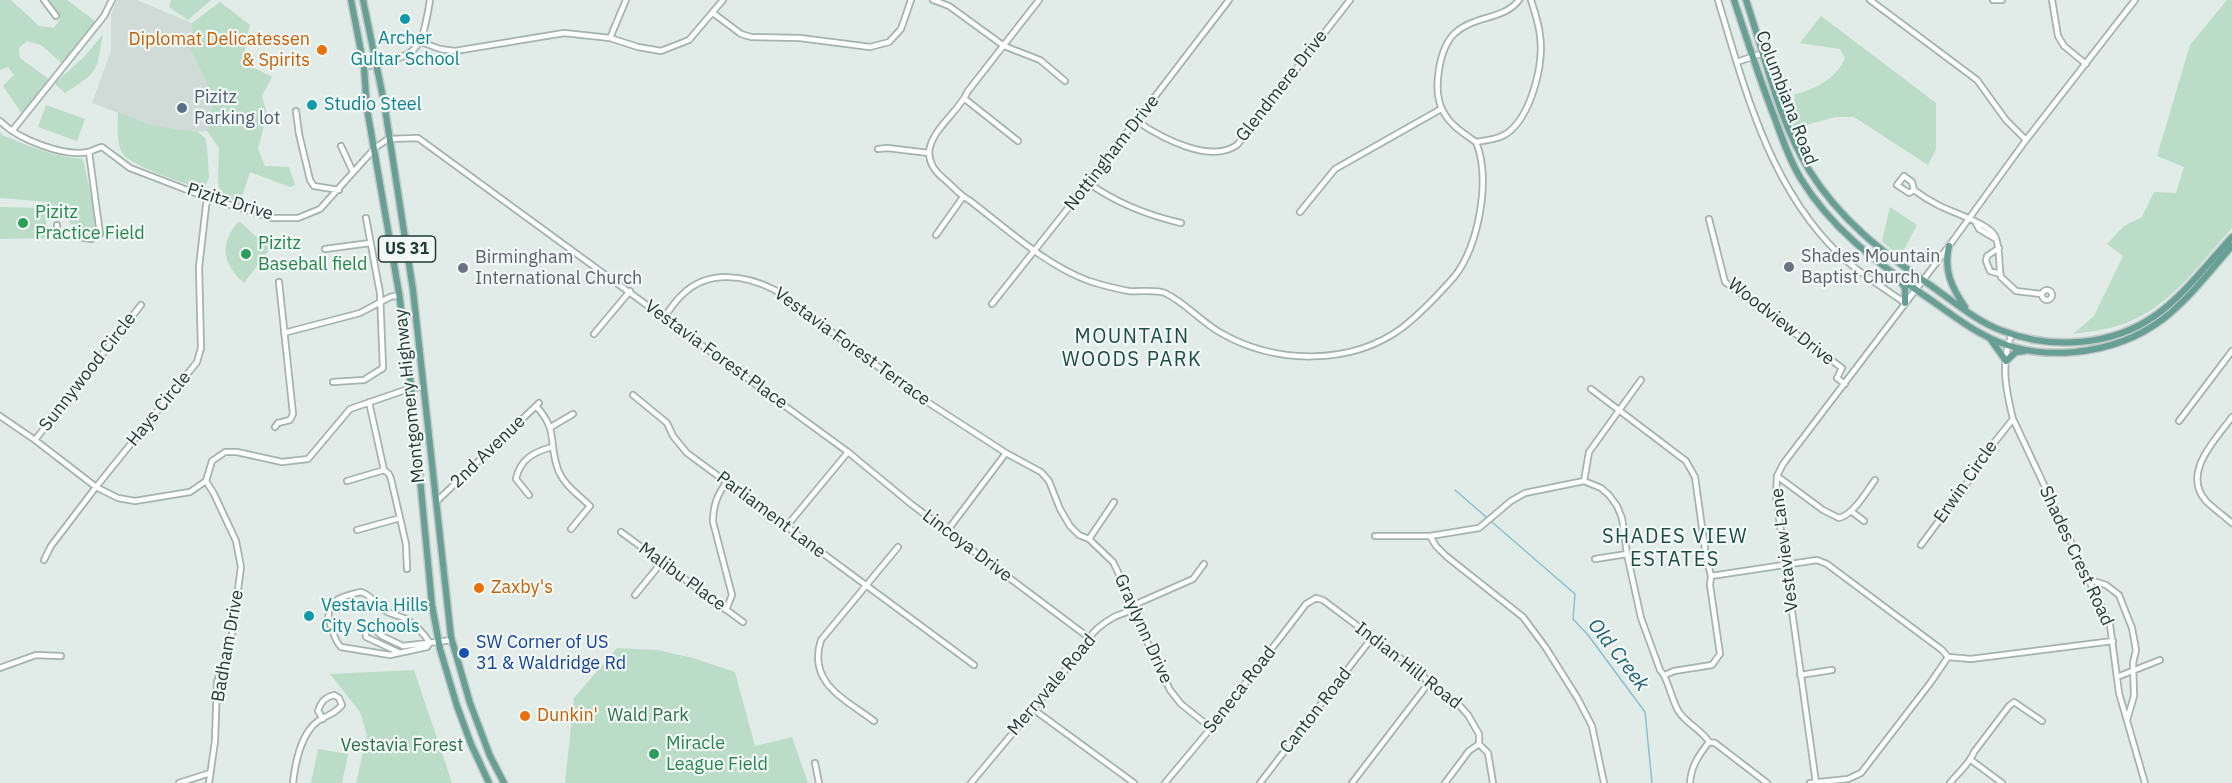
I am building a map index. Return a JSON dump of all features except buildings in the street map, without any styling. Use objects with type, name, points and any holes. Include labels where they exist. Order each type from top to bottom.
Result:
[{"type":"main road","name":"Montgomery Highway","points":[[351,0],[364,68],[367,108],[400,295],[432,605],[439,641],[457,706],[489,783]]},
{"type":"main road","name":"Montgomery Highway","points":[[363,0],[384,102],[413,290],[452,640],[470,703],[490,756],[504,783]]},
{"type":"main road","name":"Columbiana Road","points":[[1734,0],[1786,149],[1808,189],[1843,232],[1871,257],[1989,338],[2026,350],[2072,352],[2101,348],[2136,336],[2162,320],[2179,305],[2232,246]]},
{"type":"main road","name":"Columbiana Road","points":[[1746,0],[1795,144],[1818,183],[1840,212],[1878,248],[1988,324],[2034,340],[2068,343],[2104,338],[2137,326],[2156,315],[2232,237]]},
{"type":"main road","points":[[1808,189],[1818,183]]},
{"type":"main road","points":[[1949,246],[1946,261],[1947,273],[1954,290],[1967,310]]},
{"type":"main road","points":[[1871,257],[1878,248]]},
{"type":"main road","points":[[1896,276],[1905,288],[1905,303]]},
{"type":"main road","points":[[1989,338],[2001,351],[2006,361],[2016,352],[2026,350]]},
{"type":"main road","points":[[423,503],[437,501]]},
{"type":"street","points":[[44,0],[56,16]]},
{"type":"street","points":[[12,131],[104,16],[112,0]]},
{"type":"street","points":[[364,68],[410,53],[421,42],[430,0]]},
{"type":"street","points":[[610,38],[626,0]]},
{"type":"street","points":[[421,42],[440,49],[455,51],[564,33],[610,38],[651,49],[670,49],[689,40],[723,0]]},
{"type":"street","points":[[713,13],[741,34],[751,37],[800,39],[870,47],[889,42],[901,29],[911,0]]},
{"type":"street","points":[[933,0],[949,6],[1004,46],[1040,60],[1065,81]]},
{"type":"street","points":[[1039,0],[965,99],[959,103],[940,128],[928,153],[937,173],[963,197],[1064,269],[1089,281],[1129,291],[1162,292],[1220,332],[1252,348],[1284,355],[1309,356],[1350,351],[1382,339],[1402,328],[1443,289],[1457,272],[1469,251],[1481,209],[1481,174],[1476,142],[1452,124],[1441,109],[1438,76],[1441,59],[1455,33],[1473,21],[1512,9],[1520,0]]},
{"type":"street","name":"Nottingham Drive","points":[[992,304],[1084,188],[1090,184],[1097,171],[1132,126],[1138,122],[1140,116],[1229,0]]},
{"type":"street","name":"Glendmere Drive","points":[[1138,122],[1156,134],[1200,150],[1220,153],[1230,150],[1237,145],[1350,0]]},
{"type":"street","points":[[1476,142],[1497,138],[1510,131],[1524,114],[1533,91],[1541,38],[1531,0]]},
{"type":"street","points":[[1718,0],[1754,118],[1782,177],[1813,224],[1839,254],[1905,303]]},
{"type":"street","points":[[1870,0],[1977,80],[2006,120],[2026,140]]},
{"type":"street","points":[[1992,0],[2002,0]]},
{"type":"street","points":[[2052,0],[2058,36],[2064,46],[2086,64]]},
{"type":"street","points":[[1916,290],[2026,140],[2135,0]]},
{"type":"street","points":[[1737,62],[1763,53]]},
{"type":"street","points":[[965,99],[1018,141]]},
{"type":"street","points":[[1300,212],[1335,169],[1441,109]]},
{"type":"street","points":[[296,111],[310,180],[314,186],[339,190]]},
{"type":"street","points":[[0,121],[24,138],[55,149],[89,152],[100,234],[91,239],[61,234],[57,231],[57,225]]},
{"type":"street","name":"Vestavia Forest Place","points":[[388,139],[418,138],[848,452]]},
{"type":"street","points":[[375,148],[388,139]]},
{"type":"street","points":[[341,146],[353,172]]},
{"type":"street","name":"Pizitz Drive","points":[[89,152],[102,147],[130,168],[208,198],[272,218],[298,218],[321,209],[375,148]]},
{"type":"street","points":[[878,149],[928,153]]},
{"type":"street","points":[[1090,184],[1123,205],[1181,223]]},
{"type":"street","points":[[1914,190],[1936,204],[1976,223],[1983,224],[1995,234],[1999,249],[2000,274],[2006,283],[2016,291],[2042,294]]},
{"type":"street","points":[[936,235],[963,197]]},
{"type":"street","name":"Hays Circle","points":[[44,560],[51,546],[96,487],[197,362],[201,348],[200,267],[208,198]]},
{"type":"street","points":[[333,382],[364,380],[383,368],[380,302],[366,218]]},
{"type":"street","name":"Woodview Drive","points":[[1709,219],[1725,282],[1842,368],[1837,378],[1845,384]]},
{"type":"street","points":[[325,249],[370,243]]},
{"type":"street","points":[[1999,249],[1987,256],[1986,261],[1990,271],[2000,274]]},
{"type":"street","name":"Vestavia Forest Terrace","points":[[664,317],[682,294],[698,284],[725,277],[761,283],[776,290],[915,394],[946,414]]},
{"type":"street","points":[[275,427],[278,423],[290,420],[293,414],[279,282]]},
{"type":"street","name":"Vestaview Lane","points":[[1814,783],[1776,496],[1777,476],[1783,464],[1916,290]]},
{"type":"street","points":[[594,334],[630,291]]},
{"type":"street","points":[[284,333],[360,313],[380,302],[400,295]]},
{"type":"street","name":"Sunnywood Circle","points":[[35,440],[141,305]]},
{"type":"street","name":"Shades Crest Road","points":[[2012,334],[2007,345],[2005,386],[2013,419],[2110,625],[2119,693],[2145,783]]},
{"type":"street","points":[[2179,421],[2232,351]]},
{"type":"street","points":[[1584,481],[1589,452],[1641,380]]},
{"type":"street","points":[[0,416],[96,487],[118,498],[135,501],[190,492],[206,481],[212,461],[225,452],[237,452],[282,462],[308,459],[350,409],[411,388],[424,387]]},
{"type":"street","points":[[1591,389],[1686,461],[1695,477],[1711,576],[1710,585],[1720,654],[1717,661],[1707,667],[1674,671],[1665,675]]},
{"type":"street","name":"Parliament Lane","points":[[633,395],[667,423],[673,436],[687,453],[974,665]]},
{"type":"street","points":[[369,402],[384,470],[391,479],[406,544],[407,569]]},
{"type":"street","name":"2nd Avenue","points":[[437,501],[538,405],[551,427]]},
{"type":"street","points":[[571,530],[590,506],[565,483],[559,473],[552,447],[551,427],[573,414]]},
{"type":"street","name":"Graylynn Drive","points":[[946,414],[1006,453],[1041,472],[1049,481],[1070,526],[1079,535],[1089,539],[1113,562],[1134,605],[1132,610],[1170,690],[1182,704],[1211,728]]},
{"type":"street","points":[[2232,417],[2204,456],[2197,477],[2206,501],[2232,523]]},
{"type":"street","name":"Erwin Circle","points":[[1921,545],[1966,483],[1974,468],[2013,419]]},
{"type":"street","points":[[529,495],[516,479],[518,470],[529,457],[540,450],[552,447]]},
{"type":"street","points":[[786,527],[848,452]]},
{"type":"street","name":"Lincoya Drive","points":[[848,452],[911,504],[1088,638]]},
{"type":"street","points":[[946,531],[1006,453]]},
{"type":"street","points":[[347,481],[384,470]]},
{"type":"street","points":[[1777,476],[1823,510],[1839,518],[1851,511],[1875,480]]},
{"type":"street","name":"Badham Drive","points":[[206,481],[236,541],[241,567],[231,642],[217,682],[215,741],[209,783]]},
{"type":"street","points":[[1375,536],[1430,536],[1479,528],[1511,501],[1525,493],[1584,481],[1601,488],[1617,506],[1622,518],[1627,554],[1641,618],[1660,670],[1665,675],[1679,711],[1686,721],[1709,742],[1715,743],[1767,783]]},
{"type":"street","points":[[726,483],[718,494],[713,510],[713,522],[732,595],[726,610]]},
{"type":"street","points":[[1089,539],[1114,502]]},
{"type":"street","points":[[1851,511],[1864,520]]},
{"type":"street","points":[[357,530],[400,519]]},
{"type":"street","name":"Malibu Place","points":[[621,532],[743,622]]},
{"type":"street","points":[[1430,536],[1446,556],[1523,617],[1546,648],[1592,726],[1604,783]]},
{"type":"street","points":[[874,721],[827,686],[818,663],[817,651],[821,640],[898,547]]},
{"type":"street","points":[[1594,559],[1627,554]]},
{"type":"street","points":[[1711,576],[1817,560],[1827,564],[1942,650],[1948,657],[1971,659],[2113,641]]},
{"type":"street","points":[[634,595],[662,562]]},
{"type":"street","name":"Merryvale Road","points":[[971,783],[1087,644],[1088,638],[1113,617],[1131,610],[1134,605],[1193,579],[1204,564]]},
{"type":"street","points":[[2090,580],[2106,585],[2119,595],[2135,639],[2134,696],[2127,721]]},
{"type":"street","points":[[357,593],[366,594],[391,615],[405,619],[426,636],[430,643],[427,647],[390,655],[341,647],[328,619],[331,603],[357,593]]},
{"type":"street","name":"Indian Hill Road","points":[[1316,598],[1323,600],[1367,633],[1371,639],[1423,675],[1428,684],[1435,686],[1459,705],[1479,734],[1479,744],[1488,753],[1493,783]]},
{"type":"street","name":"Seneca Road","points":[[1165,783],[1211,728],[1306,604],[1316,598]]},
{"type":"street","points":[[402,653],[366,637],[365,630],[372,627],[382,636],[403,646],[452,640]]},
{"type":"street","name":"Canton Road","points":[[1260,783],[1371,639]]},
{"type":"street","points":[[0,668],[36,655],[61,656]]},
{"type":"street","points":[[1814,783],[1848,779],[1862,772],[1948,657]]},
{"type":"street","points":[[2117,677],[2160,660]]},
{"type":"street","points":[[1800,675],[1832,670]]},
{"type":"street","points":[[1352,783],[1428,684]]},
{"type":"street","points":[[293,783],[295,766],[306,736],[317,722],[323,719],[335,713],[342,705],[339,698],[334,695],[327,697],[321,703],[318,711],[323,719]]},
{"type":"street","points":[[1950,783],[1963,766],[1971,760],[2014,702],[2042,721]]},
{"type":"street","points":[[1033,709],[1134,783]]},
{"type":"street","points":[[1690,783],[1690,772],[1695,760],[1709,742]]},
{"type":"street","points":[[1444,783],[1469,751],[1479,744]]},
{"type":"street","points":[[1971,760],[2002,783]]},
{"type":"street","points":[[815,763],[819,783]]},
{"type":"street","points":[[179,783],[210,773]]},
{"type":"shaded area","points":[[117,0],[137,0],[192,23],[189,46],[214,98],[207,131],[198,132],[150,125],[92,103],[111,51],[111,15]]},
{"type":"green space","points":[[0,0],[11,0],[39,26],[54,28],[61,18],[47,0],[67,0],[95,21],[64,65],[41,45],[27,41],[19,48],[20,58],[50,80],[22,114],[3,86],[14,75],[8,67],[0,70]]},
{"type":"green space","points":[[171,0],[211,0],[188,20],[169,7]]},
{"type":"green space","points":[[2227,0],[2232,0],[2232,228],[2179,288],[2154,308],[2133,320],[2116,326],[2073,334],[2094,316],[2123,256],[2107,244],[2124,226],[2142,217],[2154,192],[2176,193],[2184,167],[2157,156],[2190,45]]},
{"type":"green space","points":[[220,2],[250,25],[245,43],[245,63],[272,77],[262,96],[267,114],[258,149],[265,166],[289,167],[295,185],[290,187],[250,172],[240,203],[220,193],[219,148],[207,131],[214,98],[189,46],[192,23]]},
{"type":"green space","points":[[1821,16],[1936,103],[1936,149],[1928,165],[1854,117],[1836,117],[1794,128],[1789,116],[1794,108],[1795,94],[1810,90],[1831,77],[1845,58],[1840,49],[1800,43]]},
{"type":"green space","points":[[103,34],[94,70],[65,93],[56,85],[56,82],[85,56]]},
{"type":"green space","points":[[46,105],[85,119],[77,141],[38,127]]},
{"type":"green space","points":[[118,112],[150,125],[198,132],[205,138],[209,177],[204,190],[149,170],[123,154],[118,139]]},
{"type":"green space","points":[[0,132],[2,135],[42,150],[83,159],[98,229],[95,234],[75,230],[66,216],[49,202],[0,198]]},
{"type":"green space","name":"Pizitz Practice Field","points":[[0,207],[46,208],[46,238],[0,239]]},
{"type":"green space","points":[[1890,207],[1917,225],[1900,257],[1882,241]]},
{"type":"green space","name":"Pizitz Baseball field","points":[[239,221],[270,249],[244,283],[231,268],[226,253],[228,238]]},
{"type":"green space","name":"Wald Park","points":[[617,648],[657,650],[693,658],[735,672],[755,746],[792,737],[808,783],[565,783],[574,698]]},
{"type":"green space","name":"Vestavia Forest","points":[[414,670],[452,783],[356,783],[367,735],[360,712],[330,674]]},
{"type":"green space","points":[[318,749],[348,754],[342,783],[311,783]]},
{"type":"waterway","name":"Old Creek","points":[[1455,490],[1575,594],[1573,619],[1588,635],[1645,712],[1652,783]]},
{"type":"place","name":"Archer Gultar School","points":[[405,19]]},
{"type":"place","name":"Diplomat Delicatessen & Spirits","points":[[322,50]]},
{"type":"place","name":"Studio Steel","points":[[312,105]]},
{"type":"place","name":"Pizitz Parking lot","points":[[182,108]]},
{"type":"place","name":"Pizitz Practice Field","points":[[23,223]]},
{"type":"place","name":"Pizitz Baseball field","points":[[246,254]]},
{"type":"place","name":"Shades Mountain Baptist Church","points":[[1789,267]]},
{"type":"place","name":"Birmingham International Church","points":[[463,268]]},
{"type":"place","name":"Zaxby's","points":[[479,588]]},
{"type":"place","name":"Vestavia Hills City Schools","points":[[309,616]]},
{"type":"place","name":"SW Corner of US 31 & Waldridge Rd","points":[[464,653]]},
{"type":"place","name":"Dunkin'","points":[[525,716]]},
{"type":"place","name":"Miracle League Field","points":[[654,754]]},
{"type":"district","name":"MOUNTAIN WOODS PARK","points":[[1132,348]]},
{"type":"district","name":"SHADES VIEW ESTATES","points":[[1675,548]]}]
